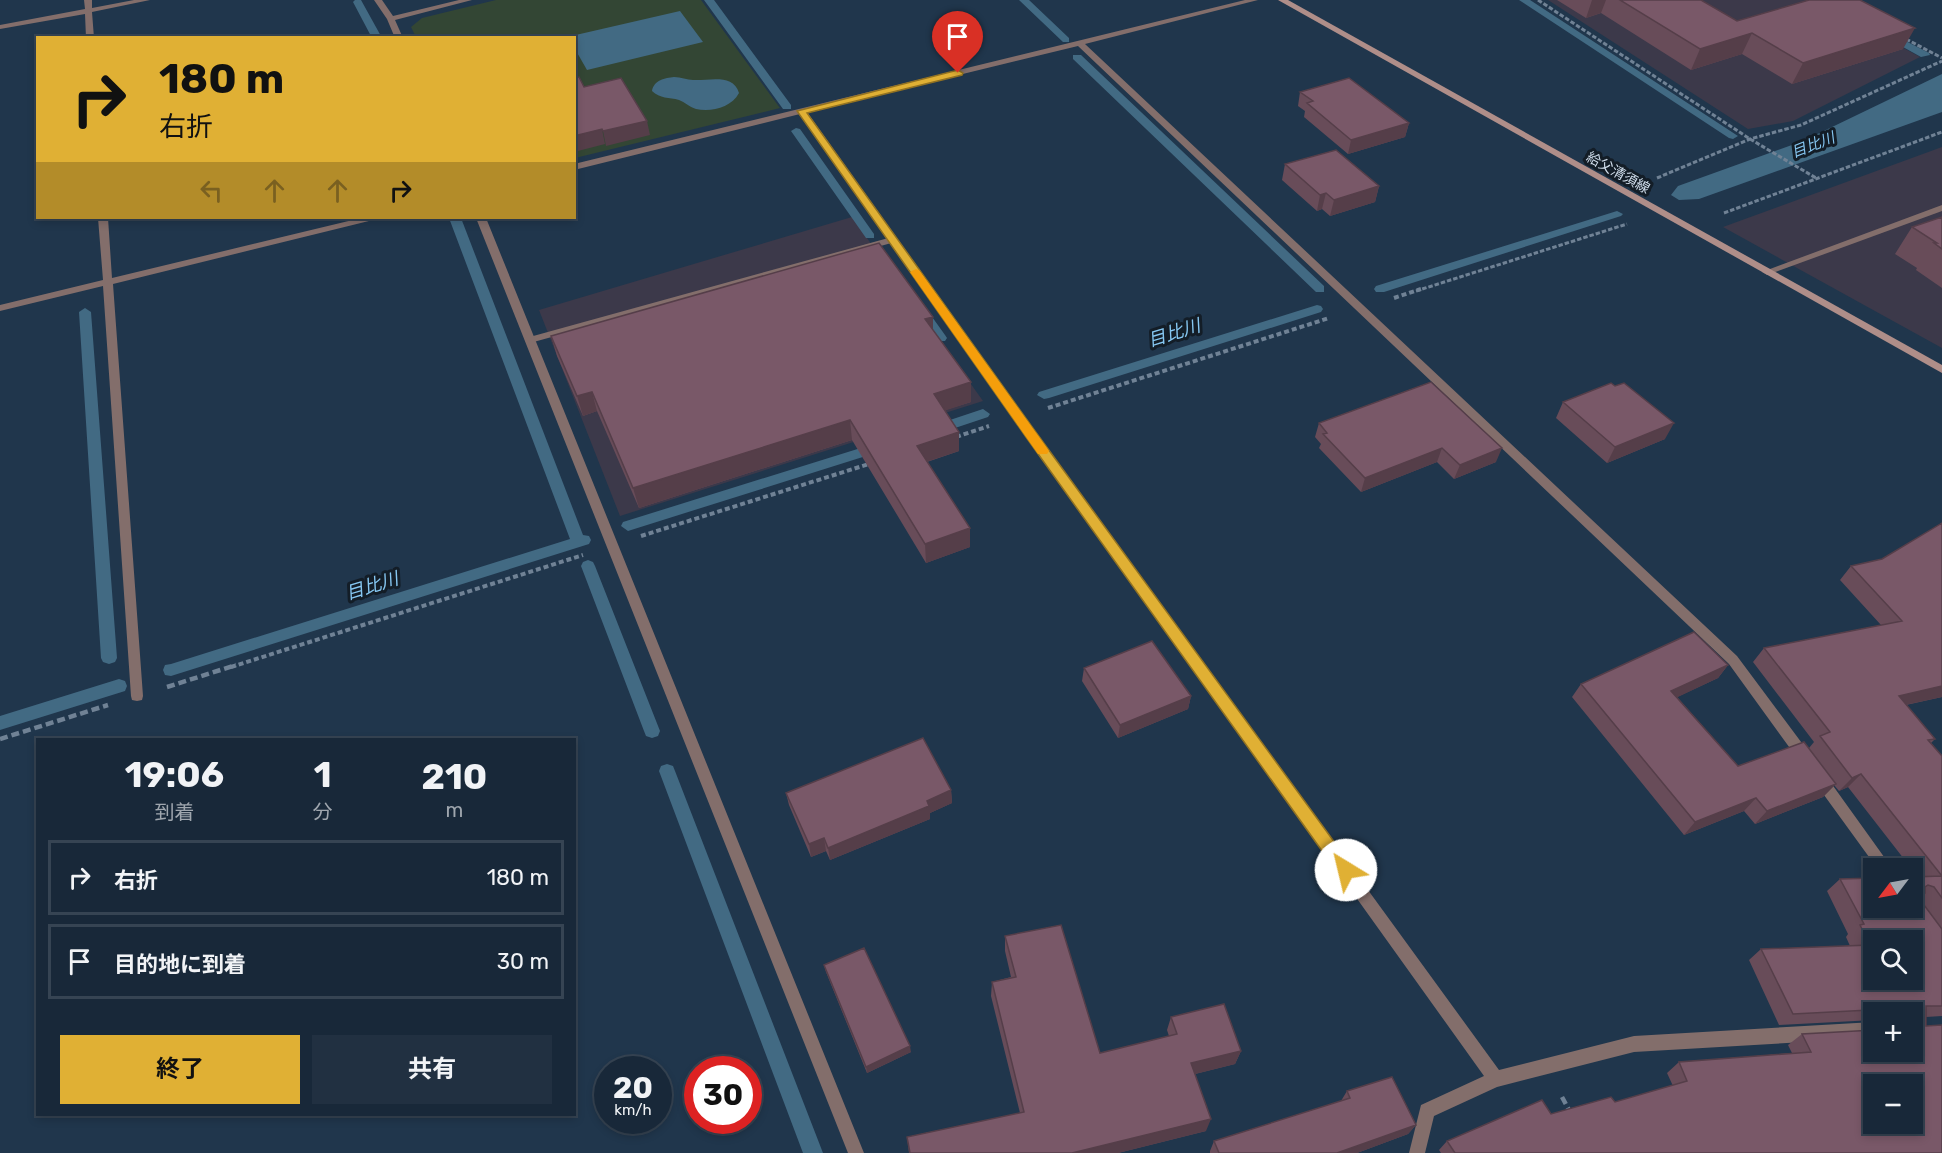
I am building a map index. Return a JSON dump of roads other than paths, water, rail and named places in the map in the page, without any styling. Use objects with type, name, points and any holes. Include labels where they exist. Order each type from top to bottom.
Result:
[{"type":"main road","name":"給父清須線","points":[[1282,0],[1942,370]]},
{"type":"street","points":[[88,0],[90,36]]},
{"type":"street","points":[[0,27],[146,0]]},
{"type":"street","points":[[378,0],[391,19],[398,36]]},
{"type":"street","points":[[391,19],[468,0]]},
{"type":"street","points":[[576,167],[1254,0]]},
{"type":"street","points":[[1080,43],[1733,660],[1878,858]]},
{"type":"street","points":[[802,111],[1018,417],[1496,1079]]},
{"type":"street","points":[[1767,272],[1942,208]]},
{"type":"street","points":[[103,219],[137,696]]},
{"type":"street","points":[[0,308],[366,219]]},
{"type":"street","points":[[481,219],[856,1153]]},
{"type":"street","points":[[530,340],[892,240]]},
{"type":"street","points":[[1417,1153],[1427,1111],[1496,1079],[1634,1044],[1863,1031]]},
{"type":"water","points":[[680,11],[703,42],[587,70],[576,51],[576,36],[571,36]]},
{"type":"water","points":[[1942,74],[1942,112],[1699,199],[1679,200],[1671,195],[1678,186],[1803,141]]},
{"type":"water","points":[[674,77],[691,80],[726,80],[736,87],[739,93],[731,102],[720,108],[702,110],[652,91],[657,82]]},
{"type":"waterway","points":[[709,0],[787,107]]},
{"type":"waterway","points":[[1024,0],[1066,40]]},
{"type":"waterway","points":[[1524,0],[1733,136]]},
{"type":"waterway","points":[[358,2],[376,36]]},
{"type":"waterway","points":[[1888,35],[1925,55]]},
{"type":"waterway","points":[[1077,57],[1320,289]]},
{"type":"waterway","points":[[796,131],[870,236]]},
{"type":"waterway","name":"目比川","points":[[1380,289],[1617,214]]},
{"type":"waterway","points":[[455,219],[579,542]]},
{"type":"waterway","name":"目比川","points":[[1044,395],[1317,309]]},
{"type":"waterway","points":[[921,310],[941,338]]},
{"type":"waterway","points":[[85,312],[109,658]]},
{"type":"waterway","name":"目比川","points":[[934,430],[983,414]]},
{"type":"waterway","name":"目比川","points":[[628,526],[880,447]]},
{"type":"waterway","name":"目比川","points":[[579,542],[584,540]]},
{"type":"waterway","name":"目比川","points":[[171,670],[579,542]]},
{"type":"waterway","points":[[588,566],[652,731]]},
{"type":"waterway","name":"目比川","points":[[0,723],[119,686]]},
{"type":"waterway","points":[[667,771],[813,1153]]}]
